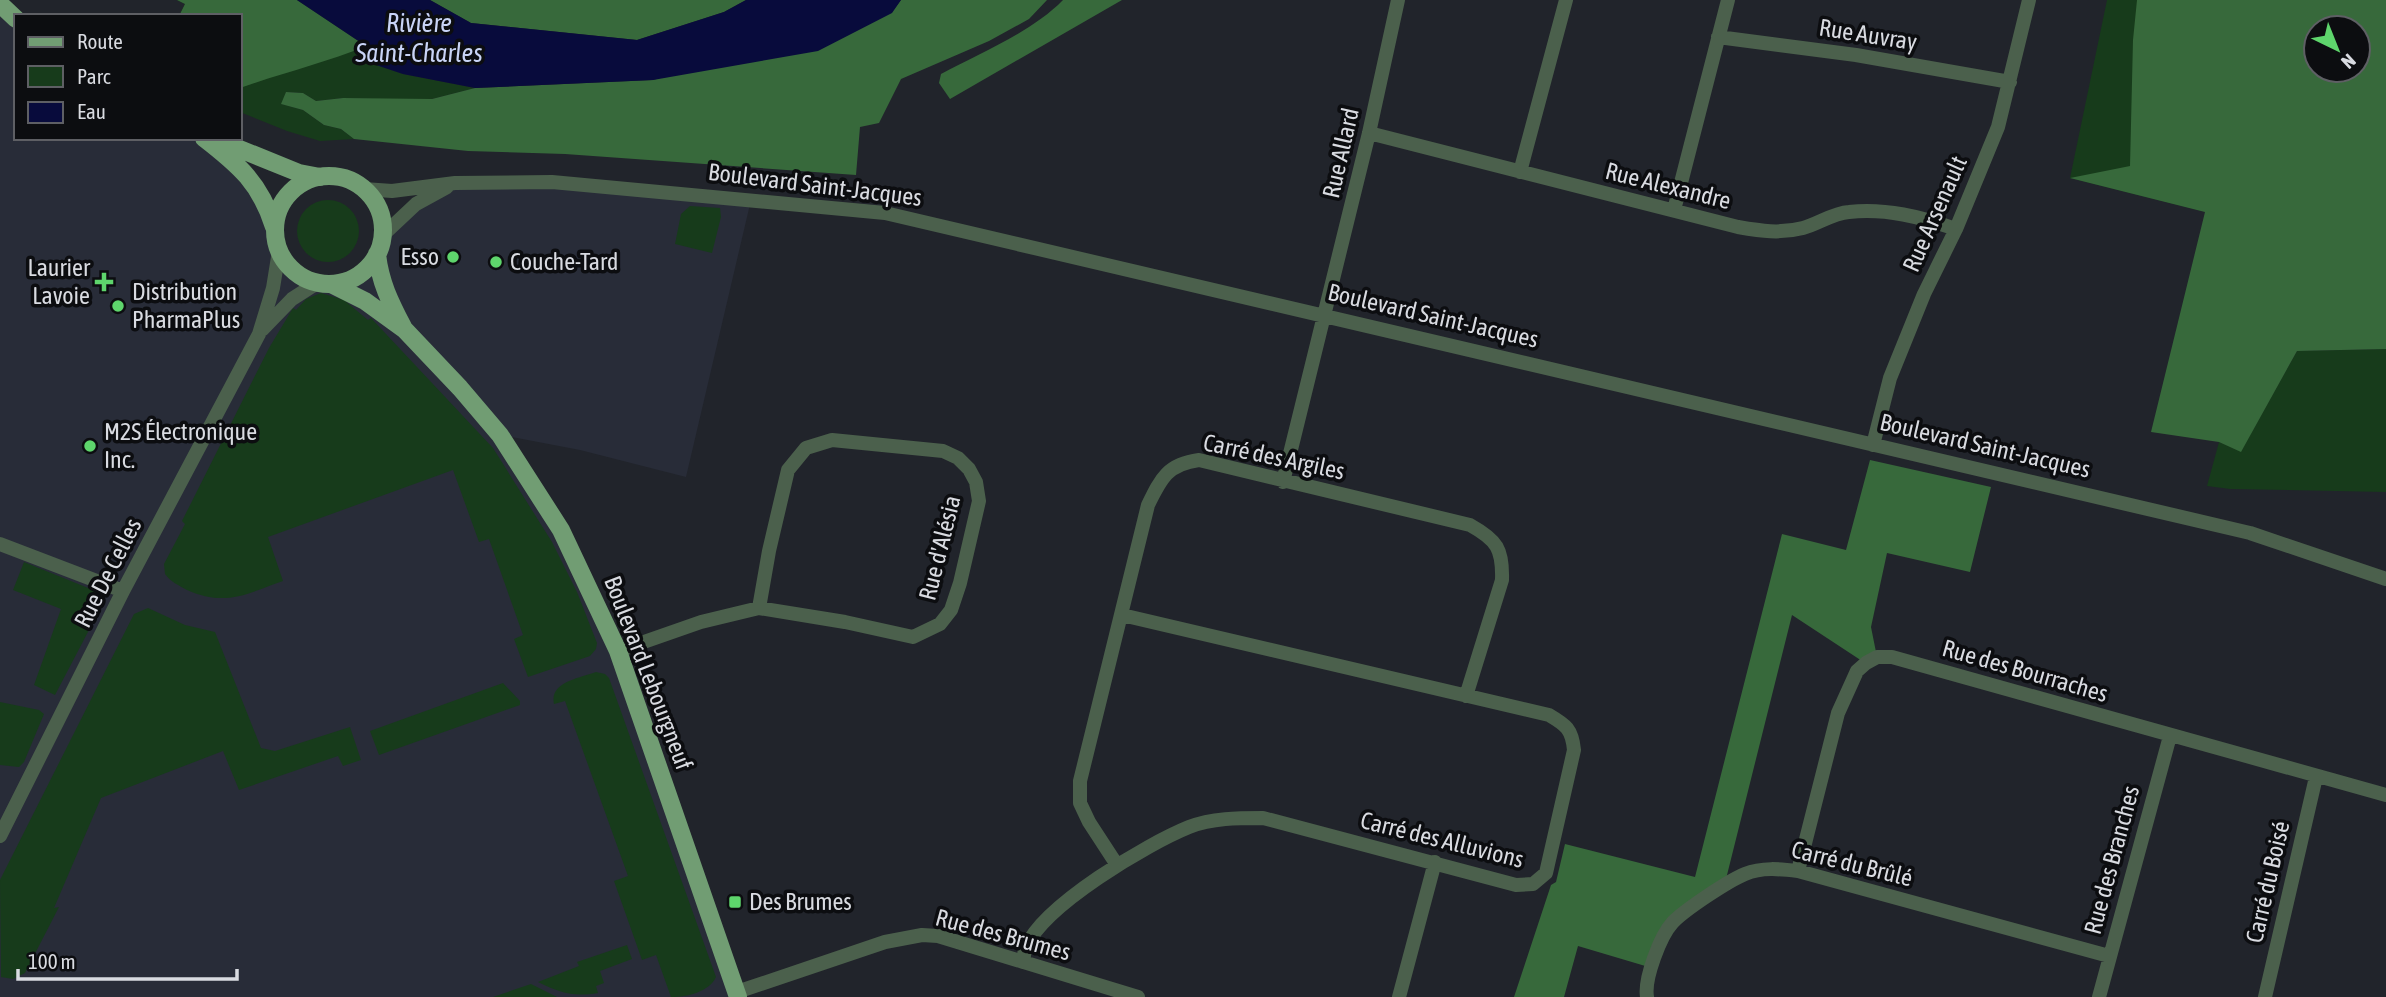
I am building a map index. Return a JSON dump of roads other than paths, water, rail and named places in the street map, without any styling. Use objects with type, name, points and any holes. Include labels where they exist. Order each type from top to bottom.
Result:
[{"type":"main road","points":[[0,5],[14,17]]},
{"type":"main road","points":[[207,140],[236,163],[261,194],[275,230],[279,251],[285,262],[298,275],[324,284],[352,279],[363,272],[377,254],[383,235],[379,209],[364,189],[335,176],[306,181],[293,190],[283,201],[275,230]]},
{"type":"main road","points":[[218,140],[299,173],[320,177]]},
{"type":"main road","name":"Boulevard Lebourgneuf","points":[[377,254],[379,274],[386,293],[405,330]]},
{"type":"main road","name":"Boulevard Lebourgneuf","points":[[324,284],[365,301],[405,330],[460,387],[500,435],[561,530],[618,651],[738,995]]},
{"type":"street","name":"Rue Allard","points":[[1283,482],[1369,133],[1398,0]]},
{"type":"street","points":[[1520,172],[1566,0]]},
{"type":"street","points":[[1674,210],[1728,0]]},
{"type":"street","name":"Rue Arsenault","points":[[1873,445],[1890,378],[1998,127],[2029,0]]},
{"type":"street","name":"Rue Auvray","points":[[1718,37],[1856,55],[2010,82]]},
{"type":"street","name":"Rue Alexandre","points":[[1369,133],[1738,227],[1774,233],[1803,228],[1846,212],[1891,212],[1927,219],[1956,229]]},
{"type":"street","name":"Boulevard Saint-Jacques","points":[[364,189],[392,191],[455,183],[552,182],[885,213],[2250,533],[2386,579]]},
{"type":"street","name":"Boulevard Saint-Jacques","points":[[383,235],[416,204],[455,183]]},
{"type":"street","name":"Rue De Celles","points":[[0,836],[123,591],[259,334],[273,288],[279,251]]},
{"type":"street","name":"Rue De Celles","points":[[259,334],[292,299],[324,284]]},
{"type":"street","name":"Rue d'Alésia","points":[[618,651],[701,622],[759,608],[913,637],[940,624],[951,610],[957,592],[979,501],[976,482],[969,469],[958,458],[943,451],[832,440],[806,448],[788,470],[759,608]]},
{"type":"street","name":"Carré des Argiles","points":[[1117,864],[1088,822],[1080,803],[1080,781],[1148,505],[1158,484],[1170,470],[1182,463],[1199,460],[1470,525],[1487,535],[1498,547],[1503,562],[1502,580],[1466,696]]},
{"type":"street","points":[[0,544],[123,591]]},
{"type":"street","name":"Carré des Alluvions","points":[[1023,962],[1026,946],[1064,903],[1117,864],[1189,827],[1228,818],[1263,818],[1516,885],[1533,884],[1546,873],[1574,750],[1573,737],[1563,724],[1549,716],[1122,615]]},
{"type":"street","name":"Rue des Bourraches","points":[[1798,871],[1838,713],[1857,671],[1877,657],[1892,657],[2386,795]]},
{"type":"street","name":"Rue des Branches","points":[[2099,997],[2170,736]]},
{"type":"street","name":"Carré du Boisé","points":[[2265,997],[2316,777]]},
{"type":"street","points":[[1399,997],[1435,862]]},
{"type":"street","name":"Carré du Brûlé","points":[[1647,997],[1648,979],[1662,940],[1673,923],[1692,907],[1745,874],[1771,868],[1798,871],[2109,956]]},
{"type":"street","name":"Rue des Brumes","points":[[738,995],[885,942],[922,935],[938,936],[1138,997]]},
{"type":"water","name":"Rivière Saint-Charles","points":[[297,0],[430,0],[471,23],[637,40],[724,12],[746,0],[901,0],[892,13],[818,51],[653,80],[475,88],[403,74],[376,65],[366,46]]},
{"type":"place","name":"Esso","points":[[453,257]]},
{"type":"place","name":"Couche-Tard","points":[[496,262]]},
{"type":"place","name":"Laurier Lavoie","points":[[104,282]]},
{"type":"place","name":"Distribution PharmaPlus","points":[[118,306]]},
{"type":"place","name":"M2S Électronique Inc.","points":[[90,446]]},
{"type":"place","name":"Des Brumes","points":[[735,902]]}]
